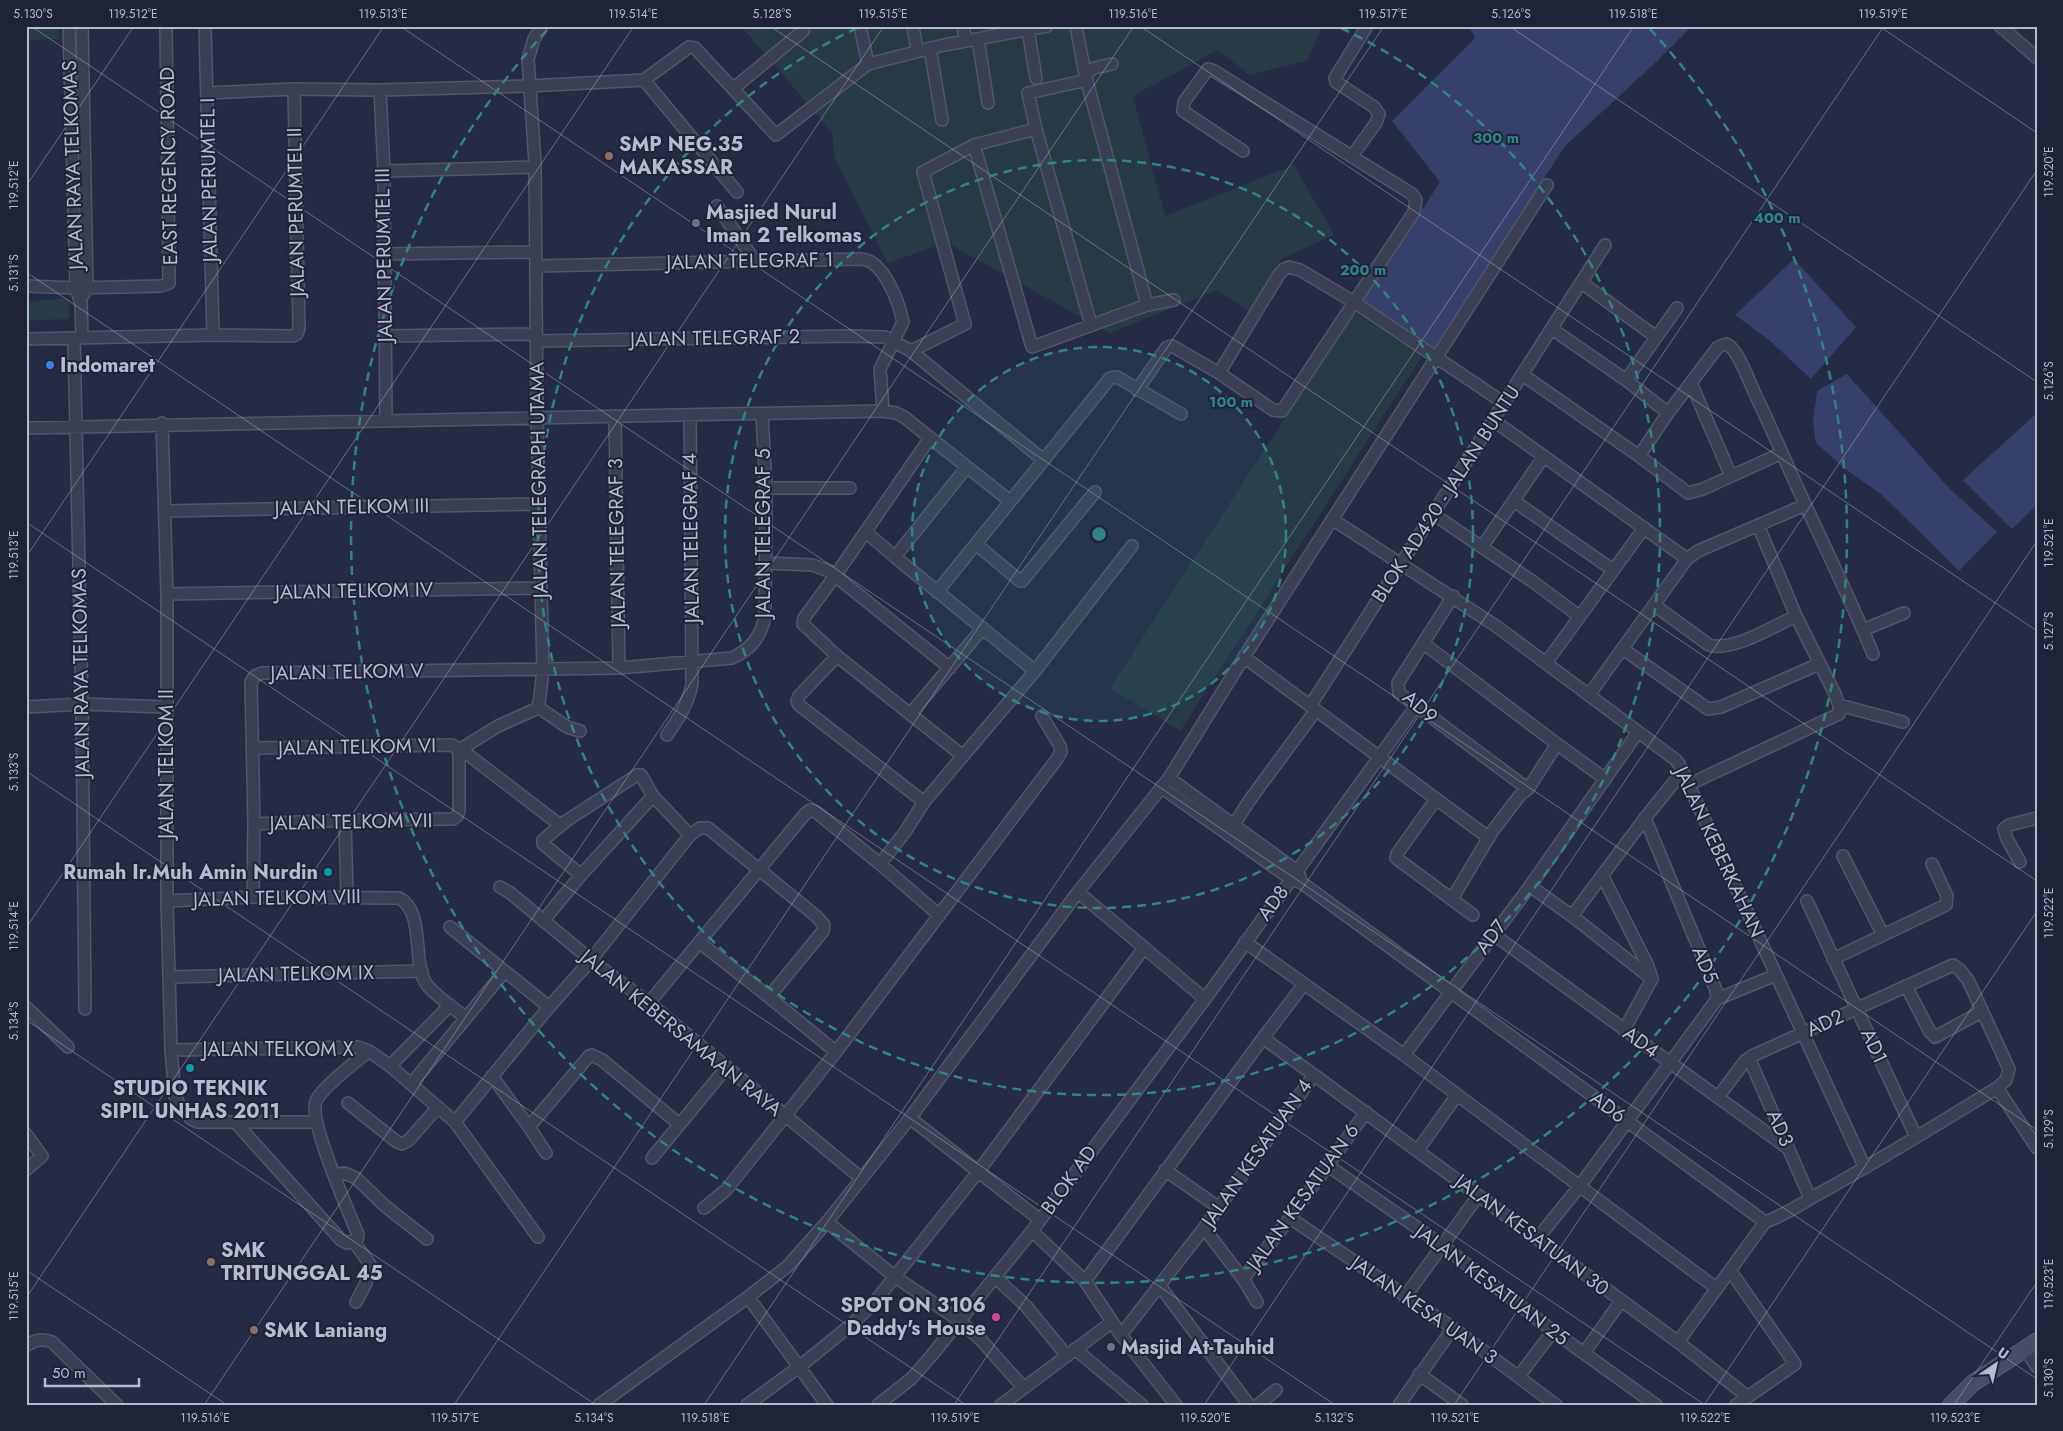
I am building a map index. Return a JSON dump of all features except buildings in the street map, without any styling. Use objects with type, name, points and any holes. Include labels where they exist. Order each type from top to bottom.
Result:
[{"type":"main road","points":[[1951,1405],[1974,1383],[2031,1344]]},
{"type":"street","name":"JALAN RAYA TELKOMAS","points":[[69,26],[72,170],[81,287]]},
{"type":"street","name":"JALAN RAYA TELKOMAS","points":[[82,26],[84,170],[77,426],[85,1009]]},
{"type":"street","name":"EAST REGENCY ROAD","points":[[81,287],[162,286],[170,280],[166,26]]},
{"type":"street","name":"JALAN PERUMTEL I","points":[[205,26],[212,334]]},
{"type":"street","name":"JALAN TELEGRAPH UTAMA","points":[[538,707],[543,670],[540,588],[534,167],[530,53],[534,39],[542,26]]},
{"type":"street","points":[[734,88],[803,30],[802,26]]},
{"type":"street","points":[[860,26],[868,64]]},
{"type":"street","points":[[913,26],[917,51]]},
{"type":"street","points":[[963,26],[966,41]]},
{"type":"street","points":[[207,93],[294,89],[380,90],[530,86],[644,80],[689,47],[695,48],[776,135],[868,64],[1014,29],[1028,30],[1047,26]]},
{"type":"street","points":[[1076,26],[1086,77],[1148,305]]},
{"type":"street","points":[[1352,156],[1376,123],[1379,114],[1374,107],[1336,82],[1335,78],[1367,26]]},
{"type":"street","points":[[2000,26],[2037,58]]},
{"type":"street","points":[[1028,30],[1036,78]]},
{"type":"street","points":[[978,38],[988,103]]},
{"type":"street","points":[[930,48],[942,120]]},
{"type":"street","points":[[1091,325],[1036,129],[1028,93],[1086,77],[1094,68],[1112,64]]},
{"type":"street","points":[[1137,390],[1169,346],[1219,373],[1273,410],[1282,412],[1414,212],[1416,200],[1412,194],[1214,71],[1208,70],[1184,102],[1183,111],[1243,151]]},
{"type":"street","points":[[644,80],[737,192]]},
{"type":"street","name":"JALAN PERUMTEL II","points":[[212,334],[293,336],[297,334],[300,328],[294,89]]},
{"type":"street","name":"JALAN PERUMTEL III","points":[[380,90],[384,171],[386,421]]},
{"type":"street","points":[[911,351],[965,324],[924,172],[974,145],[1036,129]]},
{"type":"street","points":[[974,145],[1032,347],[1148,305],[1174,300]]},
{"type":"street","points":[[384,171],[534,167]]},
{"type":"street","points":[[72,170],[84,170]]},
{"type":"street","points":[[599,1405],[788,1266],[827,1222],[910,1118],[1078,892],[1165,783],[1547,185]]},
{"type":"street","points":[[717,206],[755,261]]},
{"type":"street","name":"BLOK AD420 - JALAN BUNTU","points":[[1231,830],[1249,802],[1317,711],[1402,564],[1605,245]]},
{"type":"street","points":[[385,254],[535,252]]},
{"type":"street","name":"JALAN TELEGRAF 1","points":[[536,266],[861,259],[872,261],[880,268],[900,309],[903,322],[900,332],[893,340]]},
{"type":"street","points":[[1219,373],[1284,269],[1289,267],[1300,270],[1354,302],[1504,403]]},
{"type":"street","points":[[1582,283],[1656,337]]},
{"type":"street","points":[[26,286],[81,287]]},
{"type":"street","points":[[1626,380],[1677,308]]},
{"type":"street","points":[[1552,329],[1626,380],[1668,413]]},
{"type":"street","points":[[26,339],[212,334]]},
{"type":"street","name":"JALAN TELEGRAF 2","points":[[386,336],[536,338],[876,336],[893,340]]},
{"type":"street","points":[[883,411],[880,369],[893,340],[911,351],[1042,460]]},
{"type":"street","points":[[1639,456],[1668,413],[1719,346],[1726,344],[1730,346],[1736,355],[1805,505],[1827,548],[1873,654]]},
{"type":"street","points":[[1523,375],[1639,456],[1688,493],[1704,489],[1782,453]]},
{"type":"street","points":[[937,592],[1110,378],[1117,376],[1137,390],[1181,414]]},
{"type":"street","points":[[1691,383],[1732,476]]},
{"type":"street","points":[[26,428],[883,411],[896,413],[904,417],[1010,501]]},
{"type":"street","name":"JALAN TELEGRAF 5","points":[[543,670],[619,668],[732,658],[754,644],[762,632],[765,617],[766,488],[762,414]]},
{"type":"street","name":"JALAN TELEGRAF 4","points":[[666,735],[681,715],[689,699],[693,661],[690,416]]},
{"type":"street","name":"JALAN TELEGRAF 3","points":[[615,417],[619,668]]},
{"type":"street","points":[[1493,420],[1687,559]]},
{"type":"street","name":"JALAN TELKOM II","points":[[162,424],[167,594],[167,901],[173,1088],[179,1104],[191,1119],[198,1122],[236,1123]]},
{"type":"street","points":[[930,438],[803,620],[808,630],[837,656],[911,713],[962,756]]},
{"type":"street","points":[[1482,547],[1544,456]]},
{"type":"street","points":[[895,557],[966,468]]},
{"type":"street","points":[[766,488],[850,488]]},
{"type":"street","points":[[976,544],[1022,581],[1095,492]]},
{"type":"street","points":[[1514,501],[1613,570]]},
{"type":"street","name":"JALAN TELKOM III","points":[[165,511],[540,504]]},
{"type":"street","points":[[1589,695],[1687,559],[1698,551],[1805,505]]},
{"type":"street","points":[[1433,514],[1579,616]]},
{"type":"street","name":"JALAN KEBERKAHAN","points":[[1332,520],[1453,596],[1676,760],[1684,771],[1802,1034],[1866,1168]]},
{"type":"street","points":[[1690,784],[1837,716],[1840,712],[1839,705],[1796,616],[1758,524]]},
{"type":"street","points":[[1546,663],[1644,528]]},
{"type":"street","points":[[866,532],[937,592],[1036,671]]},
{"type":"street","points":[[880,864],[905,832],[924,802],[1036,671],[1132,546]]},
{"type":"street","points":[[766,563],[818,566],[835,576],[950,668]]},
{"type":"street","name":"JALAN TELKOM IV","points":[[167,594],[540,588]]},
{"type":"street","name":"AD9","points":[[1453,596],[1398,683],[1400,693],[1528,789]]},
{"type":"street","points":[[1654,606],[1709,645],[1724,646],[1740,642],[1796,616]]},
{"type":"street","points":[[1863,630],[1904,614]]},
{"type":"street","points":[[911,713],[983,628]]},
{"type":"street","points":[[1423,643],[1604,778]]},
{"type":"street","points":[[1623,649],[1708,709],[1721,707],[1819,664]]},
{"type":"street","points":[[837,656],[804,688],[798,698],[799,705],[924,802]]},
{"type":"street","points":[[1244,657],[1489,838]]},
{"type":"street","name":"JALAN TELKOM V","points":[[253,897],[253,748],[250,706],[251,682],[258,674],[543,670]]},
{"type":"street","points":[[26,707],[82,704],[166,707]]},
{"type":"street","points":[[1839,705],[1903,722]]},
{"type":"street","name":"AD8","points":[[1416,706],[1380,759],[1245,942],[1404,1055],[1716,1288]]},
{"type":"street","points":[[560,825],[460,750],[498,726],[538,707],[567,727],[580,732]]},
{"type":"street","points":[[704,1208],[726,1190],[836,1052],[1061,752],[1059,743],[1042,716]]},
{"type":"street","name":"AD7","points":[[1404,1055],[1530,886],[1638,732]]},
{"type":"street","points":[[1452,899],[1489,838],[1520,795],[1528,789],[1557,744]]},
{"type":"street","name":"JALAN TELKOM VI","points":[[253,748],[452,745],[460,750]]},
{"type":"street","name":"JALAN TELKOM VII","points":[[254,824],[345,820],[453,819],[459,811],[460,750]]},
{"type":"street","points":[[1572,916],[1645,818],[1684,771]]},
{"type":"street","points":[[581,875],[543,844],[543,840],[560,825],[637,775],[644,777],[653,796],[690,835]]},
{"type":"street","name":"AD6","points":[[1165,783],[1294,875],[1302,883],[1451,990],[1765,1222]]},
{"type":"street","points":[[543,921],[581,875],[653,796]]},
{"type":"street","points":[[1436,799],[1396,856],[1413,872],[1473,915]]},
{"type":"street","points":[[649,1003],[810,810],[825,819],[939,915]]},
{"type":"street","name":"AD5","points":[[1538,1240],[1717,999],[1712,980],[1645,818]]},
{"type":"street","points":[[2020,862],[2007,839],[2004,829],[2009,825],[2037,818]]},
{"type":"street","points":[[345,820],[347,896]]},
{"type":"street","points":[[455,1122],[549,1007],[591,960],[690,835],[700,828],[708,828],[816,916],[824,926],[823,931],[769,997]]},
{"type":"street","points":[[1843,856],[1883,935]]},
{"type":"street","points":[[1833,959],[1946,905],[1947,896],[1932,864]]},
{"type":"street","points":[[1602,875],[1648,966],[1652,979],[1624,1030]]},
{"type":"street","points":[[1530,886],[1572,916],[1652,979]]},
{"type":"street","name":"JALAN KEBERSAMAAN RAYA","points":[[500,887],[591,960],[649,1003],[861,1178]]},
{"type":"street","points":[[1078,892],[1205,999]]},
{"type":"street","name":"JALAN TELKOM VIII","points":[[167,901],[253,897],[347,896],[399,898],[408,905],[412,915],[422,971]]},
{"type":"street","name":"AD1","points":[[1807,901],[1916,1137]]},
{"type":"street","points":[[450,927],[549,1007]]},
{"type":"street","name":"AD4","points":[[1493,934],[1789,1149]]},
{"type":"street","points":[[699,942],[836,1052]]},
{"type":"street","name":"BLOK AD","points":[[878,1405],[912,1378],[995,1277],[1040,1220],[1205,999],[1245,942]]},
{"type":"street","points":[[747,1405],[799,1367],[861,1316],[978,1172],[1144,948]]},
{"type":"street","name":"AD2","points":[[1718,1097],[1749,1058],[1947,967],[1956,966],[1965,975],[1981,1012]]},
{"type":"street","points":[[422,971],[427,984],[466,1018]]},
{"type":"street","name":"JALAN TELKOM IX","points":[[170,976],[422,971]]},
{"type":"street","points":[[412,1083],[505,971]]},
{"type":"street","points":[[1717,999],[1776,975]]},
{"type":"street","points":[[1085,1281],[1304,984]]},
{"type":"street","points":[[1678,1342],[1765,1222],[1781,1217],[1810,1198],[1866,1168],[1997,1088],[2006,1080],[2009,1069],[1981,1012],[1935,1037],[1930,1032],[1906,986]]},
{"type":"street","points":[[390,1066],[450,1005]]},
{"type":"street","points":[[26,1007],[68,1047]]},
{"type":"street","name":"JALAN KESATUAN 4","points":[[1121,1334],[1204,1228],[1314,1075],[1263,1038]]},
{"type":"street","name":"JALAN TELKOM X","points":[[171,1050],[358,1047],[369,1050],[412,1083],[455,1122],[538,1237]]},
{"type":"street","points":[[236,1123],[341,1240],[347,1243],[354,1242],[358,1234],[316,1122],[316,1100],[329,1085],[369,1050]]},
{"type":"street","points":[[529,1127],[589,1056],[592,1055],[602,1060],[679,1124]]},
{"type":"street","name":"AD3","points":[[1749,1058],[1810,1198]]},
{"type":"street","points":[[652,1158],[726,1068]]},
{"type":"street","name":"JALAN KESATUAN 30","points":[[1314,1075],[1678,1342],[1748,1397]]},
{"type":"street","points":[[492,1076],[546,1153]]},
{"type":"street","points":[[1997,1088],[2037,1148]]},
{"type":"street","points":[[1418,1150],[1457,1096]]},
{"type":"street","points":[[348,1103],[402,1144],[409,1140],[438,1107]]},
{"type":"street","name":"JALAN KESATUAN 6","points":[[1204,1228],[1243,1279],[1290,1218],[1366,1112]]},
{"type":"street","points":[[910,1118],[1040,1220]]},
{"type":"street","points":[[236,1123],[316,1122]]},
{"type":"street","points":[[26,1134],[42,1156],[26,1170]]},
{"type":"street","name":"JALAN KESATUAN 25","points":[[1327,1165],[1442,1245],[1553,1331],[1653,1404]]},
{"type":"street","points":[[1165,1170],[1218,1207]]},
{"type":"street","points":[[335,1176],[344,1173],[356,1178],[385,1206],[427,1239]]},
{"type":"street","points":[[1405,1297],[1478,1196]]},
{"type":"street","name":"JALAN KESA UAN 3","points":[[1290,1218],[1453,1328],[1556,1405]]},
{"type":"street","points":[[827,1222],[894,1276],[960,1321],[1023,1387]]},
{"type":"street","points":[[1032,1230],[1085,1281],[1112,1322],[1176,1405]]},
{"type":"street","points":[[354,1242],[370,1264],[366,1283],[356,1302]]},
{"type":"street","points":[[1730,1270],[1795,1364],[1736,1405]]},
{"type":"street","points":[[995,1277],[1071,1352],[1142,1405]]},
{"type":"street","points":[[1243,1279],[1257,1302]]},
{"type":"street","points":[[1160,1286],[1248,1405]]},
{"type":"street","points":[[748,1297],[827,1405]]},
{"type":"street","points":[[1584,1353],[1621,1301]]},
{"type":"street","points":[[1001,1405],[1112,1322]]},
{"type":"street","points":[[1399,1405],[1453,1328]]},
{"type":"street","points":[[1518,1376],[1553,1331]]},
{"type":"street","points":[[26,1346],[37,1340],[52,1342],[117,1405]]},
{"type":"street","points":[[2031,1344],[2037,1367]]},
{"type":"street","points":[[1420,1374],[1462,1405]]},
{"type":"street","points":[[1258,1405],[1276,1390]]},
{"type":"shaded area","points":[[27,26],[59,26],[59,39],[28,40]]},
{"type":"shaded area","points":[[741,26],[1323,26],[1307,61],[1250,75],[1218,50],[1133,96],[1165,216],[1294,165],[1334,235],[1281,259],[1249,311],[1217,290],[1110,333],[946,242],[888,263],[835,159],[832,132]]},
{"type":"shaded area","points":[[69,298],[69,319],[26,321],[26,302]]},
{"type":"shaded area","points":[[1354,312],[1422,356],[1180,731],[1110,688]]},
{"type":"water","points":[[1469,26],[1692,26],[1654,64],[1565,146],[1433,350],[1363,301],[1440,182],[1392,121],[1475,38]]},
{"type":"water","points":[[1794,259],[1856,327],[1811,379],[1769,340],[1735,315]]},
{"type":"water","points":[[1847,374],[1948,487],[1997,532],[1959,571],[1882,495],[1843,467],[1816,443],[1813,423],[1817,391]]},
{"type":"water","points":[[2037,413],[2037,505],[2012,529],[1963,480]]},
{"type":"place","name":"SMP NEG.35 MAKASSAR","points":[[609,156]]},
{"type":"place","name":"Masjied Nurul Iman 2 Telkomas","points":[[696,223]]},
{"type":"place","name":"Indomaret","points":[[50,365]]},
{"type":"place","name":"Rumah Ir.Muh Amin Nurdin","points":[[328,872]]},
{"type":"place","name":"STUDIO TEKNIK SIPIL UNHAS 2011","points":[[190,1068]]},
{"type":"place","name":"SMK TRITUNGGAL 45","points":[[211,1262]]},
{"type":"place","name":"SPOT ON 3106 Daddy's House","points":[[996,1317]]},
{"type":"place","name":"SMK Laniang","points":[[254,1330]]},
{"type":"place","name":"Masjid At-Tauhid","points":[[1111,1347]]}]
